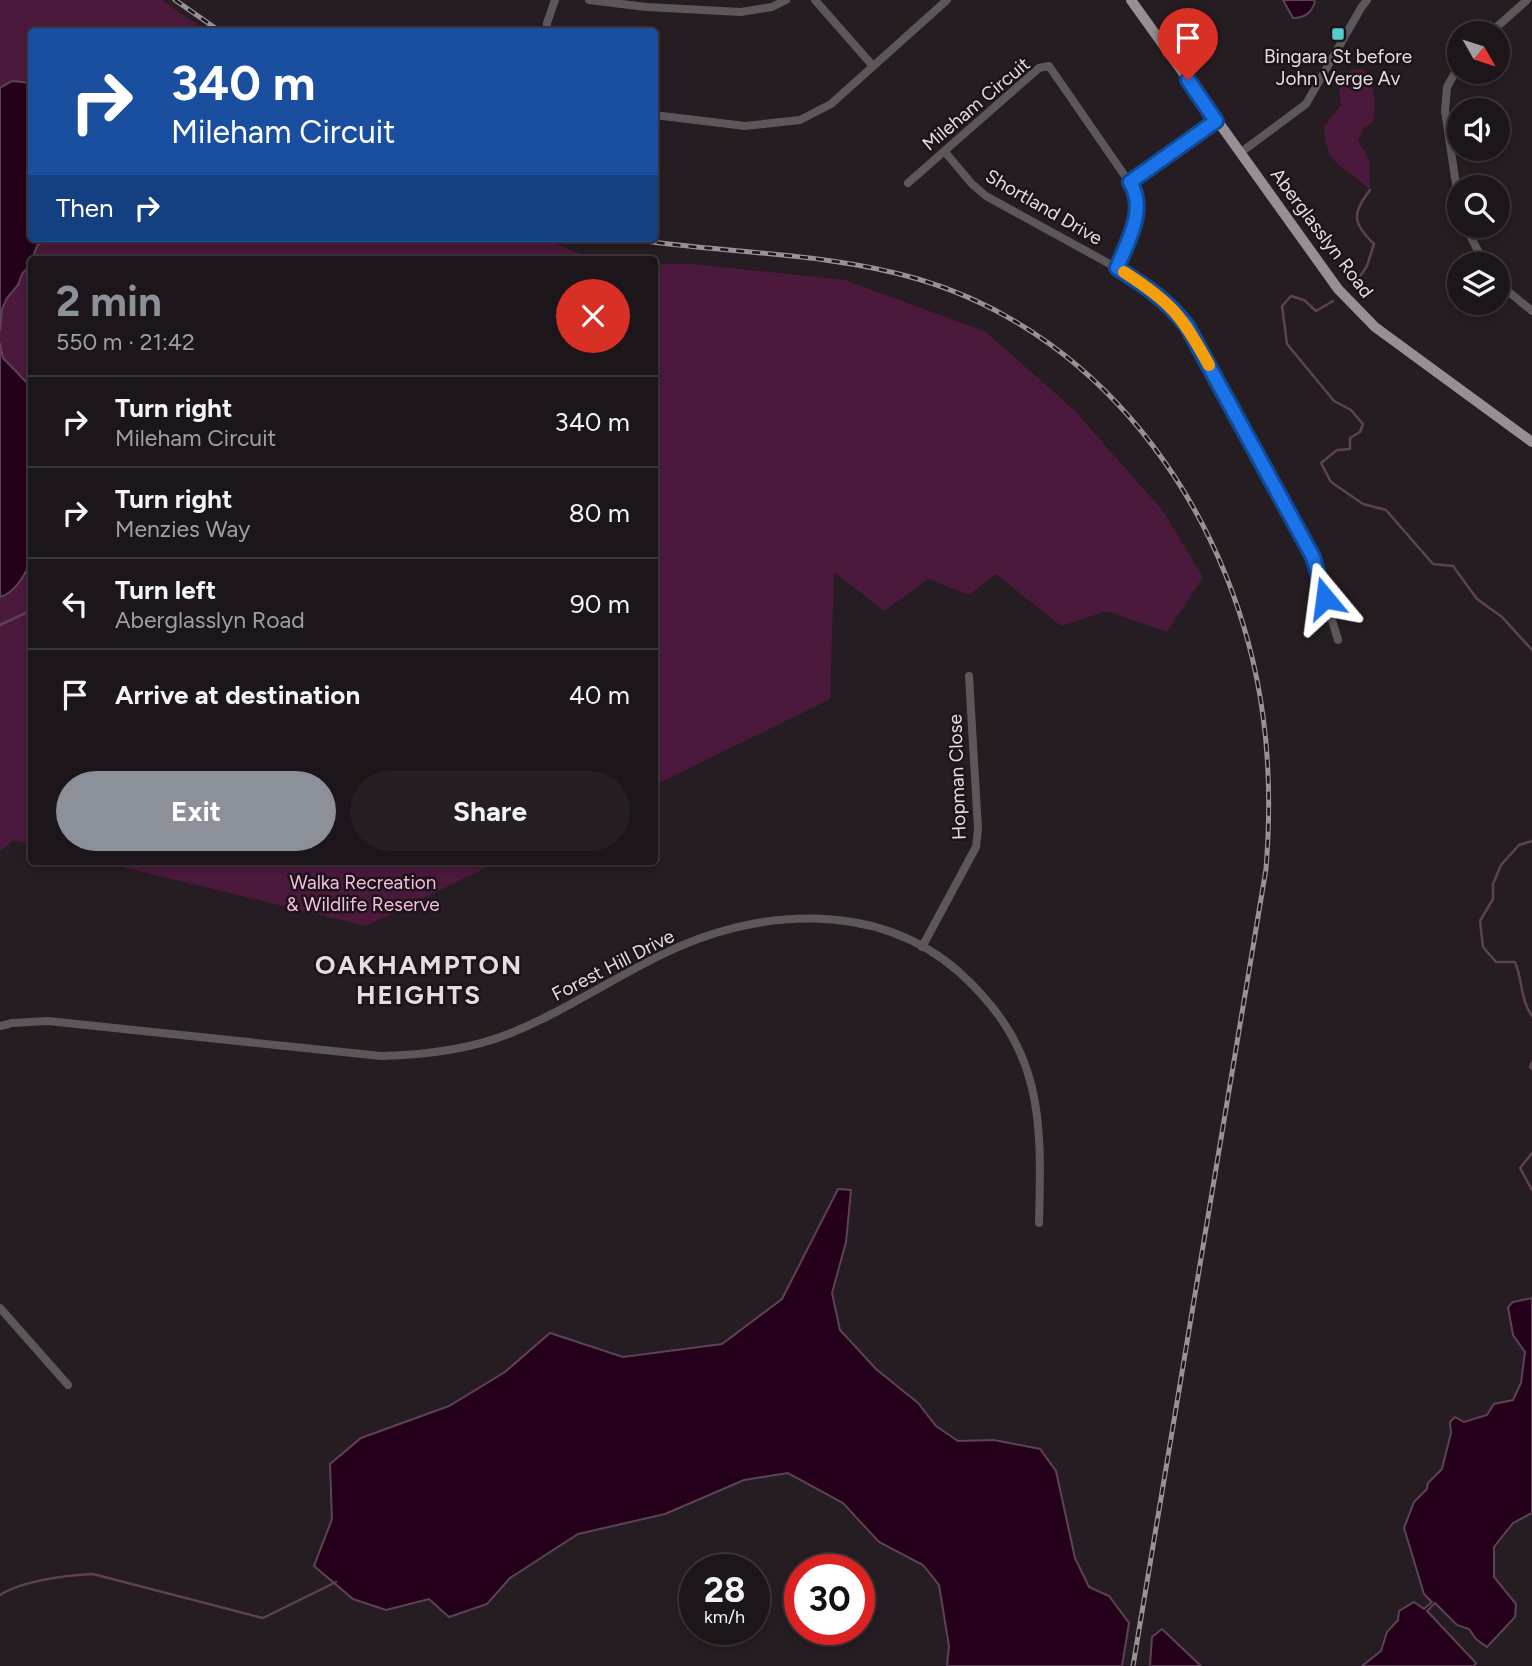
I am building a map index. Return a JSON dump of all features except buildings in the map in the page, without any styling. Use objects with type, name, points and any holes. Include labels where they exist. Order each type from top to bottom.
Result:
[{"type":"main road","name":"Aberglasslyn Road","points":[[1131,0],[1338,289],[1375,327],[1532,442]]},
{"type":"street","points":[[547,28],[555,0]]},
{"type":"street","points":[[589,0],[646,7],[741,12],[772,8],[786,0]]},
{"type":"street","points":[[815,0],[873,66]]},
{"type":"street","points":[[658,115],[745,126],[800,121],[831,104],[947,0]]},
{"type":"street","points":[[1240,153],[1306,104],[1367,0]]},
{"type":"street","points":[[1503,21],[1527,0]]},
{"type":"street","name":"Mileham Circuit","points":[[908,183],[1039,68],[1049,66],[1130,182],[1137,197],[1137,215],[1117,268]]},
{"type":"street","points":[[1449,84],[1445,111],[1455,175]]},
{"type":"street","points":[[1130,182],[1216,121]]},
{"type":"street","name":"Shortland Drive","points":[[945,152],[986,196],[1117,268],[1160,296],[1174,309],[1187,326],[1313,557],[1338,640]]},
{"type":"street","points":[[1510,293],[1532,311]]},
{"type":"street","name":"Hopman Close","points":[[922,947],[976,847],[978,829],[969,676]]},
{"type":"street","name":"Forest Hill Drive","points":[[0,1026],[48,1021],[368,1055],[406,1055],[460,1049],[508,1035],[662,954],[713,934],[767,921],[845,919],[882,928],[922,947],[950,965],[988,1001],[1003,1021],[1021,1054],[1038,1112],[1041,1153],[1039,1223]]},
{"type":"street","points":[[0,1308],[68,1385]]},
{"type":"green space","points":[[0,0],[162,0],[202,28],[28,28],[28,242],[549,242],[586,256],[28,256],[28,843],[13,840],[0,852]]},
{"type":"green space","points":[[1354,69],[1364,70],[1374,95],[1373,122],[1364,128],[1358,141],[1369,159],[1370,190],[1333,159],[1324,127],[1341,105],[1341,80]]},
{"type":"green space","points":[[658,264],[692,264],[845,280],[986,332],[1074,410],[1163,511],[1203,577],[1167,632],[1107,611],[1061,626],[996,574],[969,595],[928,579],[884,611],[834,572],[830,699],[658,784]]},
{"type":"green space","name":"Walka Recreation & Wildlife Reserve","points":[[114,865],[492,865],[366,926]]},
{"type":"shaded area","points":[[1283,0],[1315,2],[1307,14],[1293,18]]},
{"type":"shaded area","points":[[12,81],[28,83],[28,242],[43,242],[37,246],[33,256],[28,256],[28,267],[7,298],[2,309],[0,331],[0,88]]},
{"type":"shaded area","points":[[0,343],[3,358],[28,384],[28,568],[15,587],[0,597]]},
{"type":"shaded area","points":[[838,1189],[851,1190],[846,1242],[832,1293],[840,1330],[876,1369],[918,1403],[936,1426],[958,1441],[994,1440],[1040,1449],[1056,1471],[1075,1558],[1089,1587],[1109,1596],[1129,1623],[1122,1666],[947,1666],[949,1646],[939,1585],[923,1565],[879,1542],[843,1503],[788,1473],[744,1480],[665,1514],[578,1534],[510,1578],[487,1604],[449,1617],[429,1599],[386,1610],[353,1599],[314,1566],[332,1519],[330,1464],[361,1438],[449,1406],[505,1372],[550,1333],[623,1357],[722,1344],[782,1299]]},
{"type":"shaded area","points":[[1532,1298],[1532,1513],[1513,1523],[1494,1547],[1494,1577],[1516,1604],[1515,1617],[1487,1647],[1476,1639],[1469,1629],[1457,1625],[1435,1603],[1427,1611],[1476,1663],[1474,1666],[1362,1666],[1381,1651],[1387,1632],[1398,1620],[1399,1611],[1414,1602],[1424,1609],[1432,1602],[1424,1594],[1404,1528],[1414,1502],[1442,1469],[1451,1433],[1450,1422],[1455,1417],[1464,1422],[1487,1415],[1494,1404],[1513,1400],[1521,1383],[1525,1352],[1513,1335],[1508,1307],[1513,1302]]},
{"type":"shaded area","points":[[1162,1629],[1201,1666],[1150,1666],[1152,1637]]},
{"type":"waterway","points":[[1354,285],[1367,266],[1374,244],[1358,224],[1357,218],[1360,205],[1370,190]]},
{"type":"waterway","points":[[1333,301],[1316,311],[1304,300],[1291,296],[1282,306],[1287,344],[1334,401],[1351,410],[1363,424],[1360,432],[1350,438],[1350,449],[1337,450],[1321,463],[1331,482],[1363,504],[1386,510],[1433,564],[1453,566],[1477,599],[1502,617],[1532,650]]},
{"type":"waterway","points":[[0,625],[28,612]]},
{"type":"waterway","points":[[1532,841],[1519,845],[1501,865],[1493,884],[1493,899],[1480,921],[1483,947],[1496,962],[1515,962],[1525,1003],[1532,1016]]},
{"type":"waterway","points":[[1532,1062],[1532,1069]]},
{"type":"waterway","points":[[1532,1153],[1520,1168],[1532,1190]]},
{"type":"waterway","points":[[0,1595],[32,1582],[93,1574],[263,1618],[336,1582]]},
{"type":"railway","points":[[175,0],[215,28]]},
{"type":"railway","points":[[655,242],[846,263],[918,279],[987,306],[1050,344],[1105,391],[1153,446],[1193,508],[1225,574],[1249,644],[1263,716],[1267,754],[1269,792],[1266,869],[1133,1666]]},
{"type":"slow traffic","points":[[1124,272],[1160,296],[1174,309],[1209,365]]},
{"type":"place","name":"Bingara St before John Verge Av","points":[[1338,34]]},
{"type":"district","name":"OAKHAMPTON HEIGHTS","points":[[419,980]]},
{"type":"route","points":[[1188,80],[1216,121],[1130,182],[1137,197],[1137,215],[1117,268],[1160,296],[1187,326],[1313,557],[1325,598]]}]
